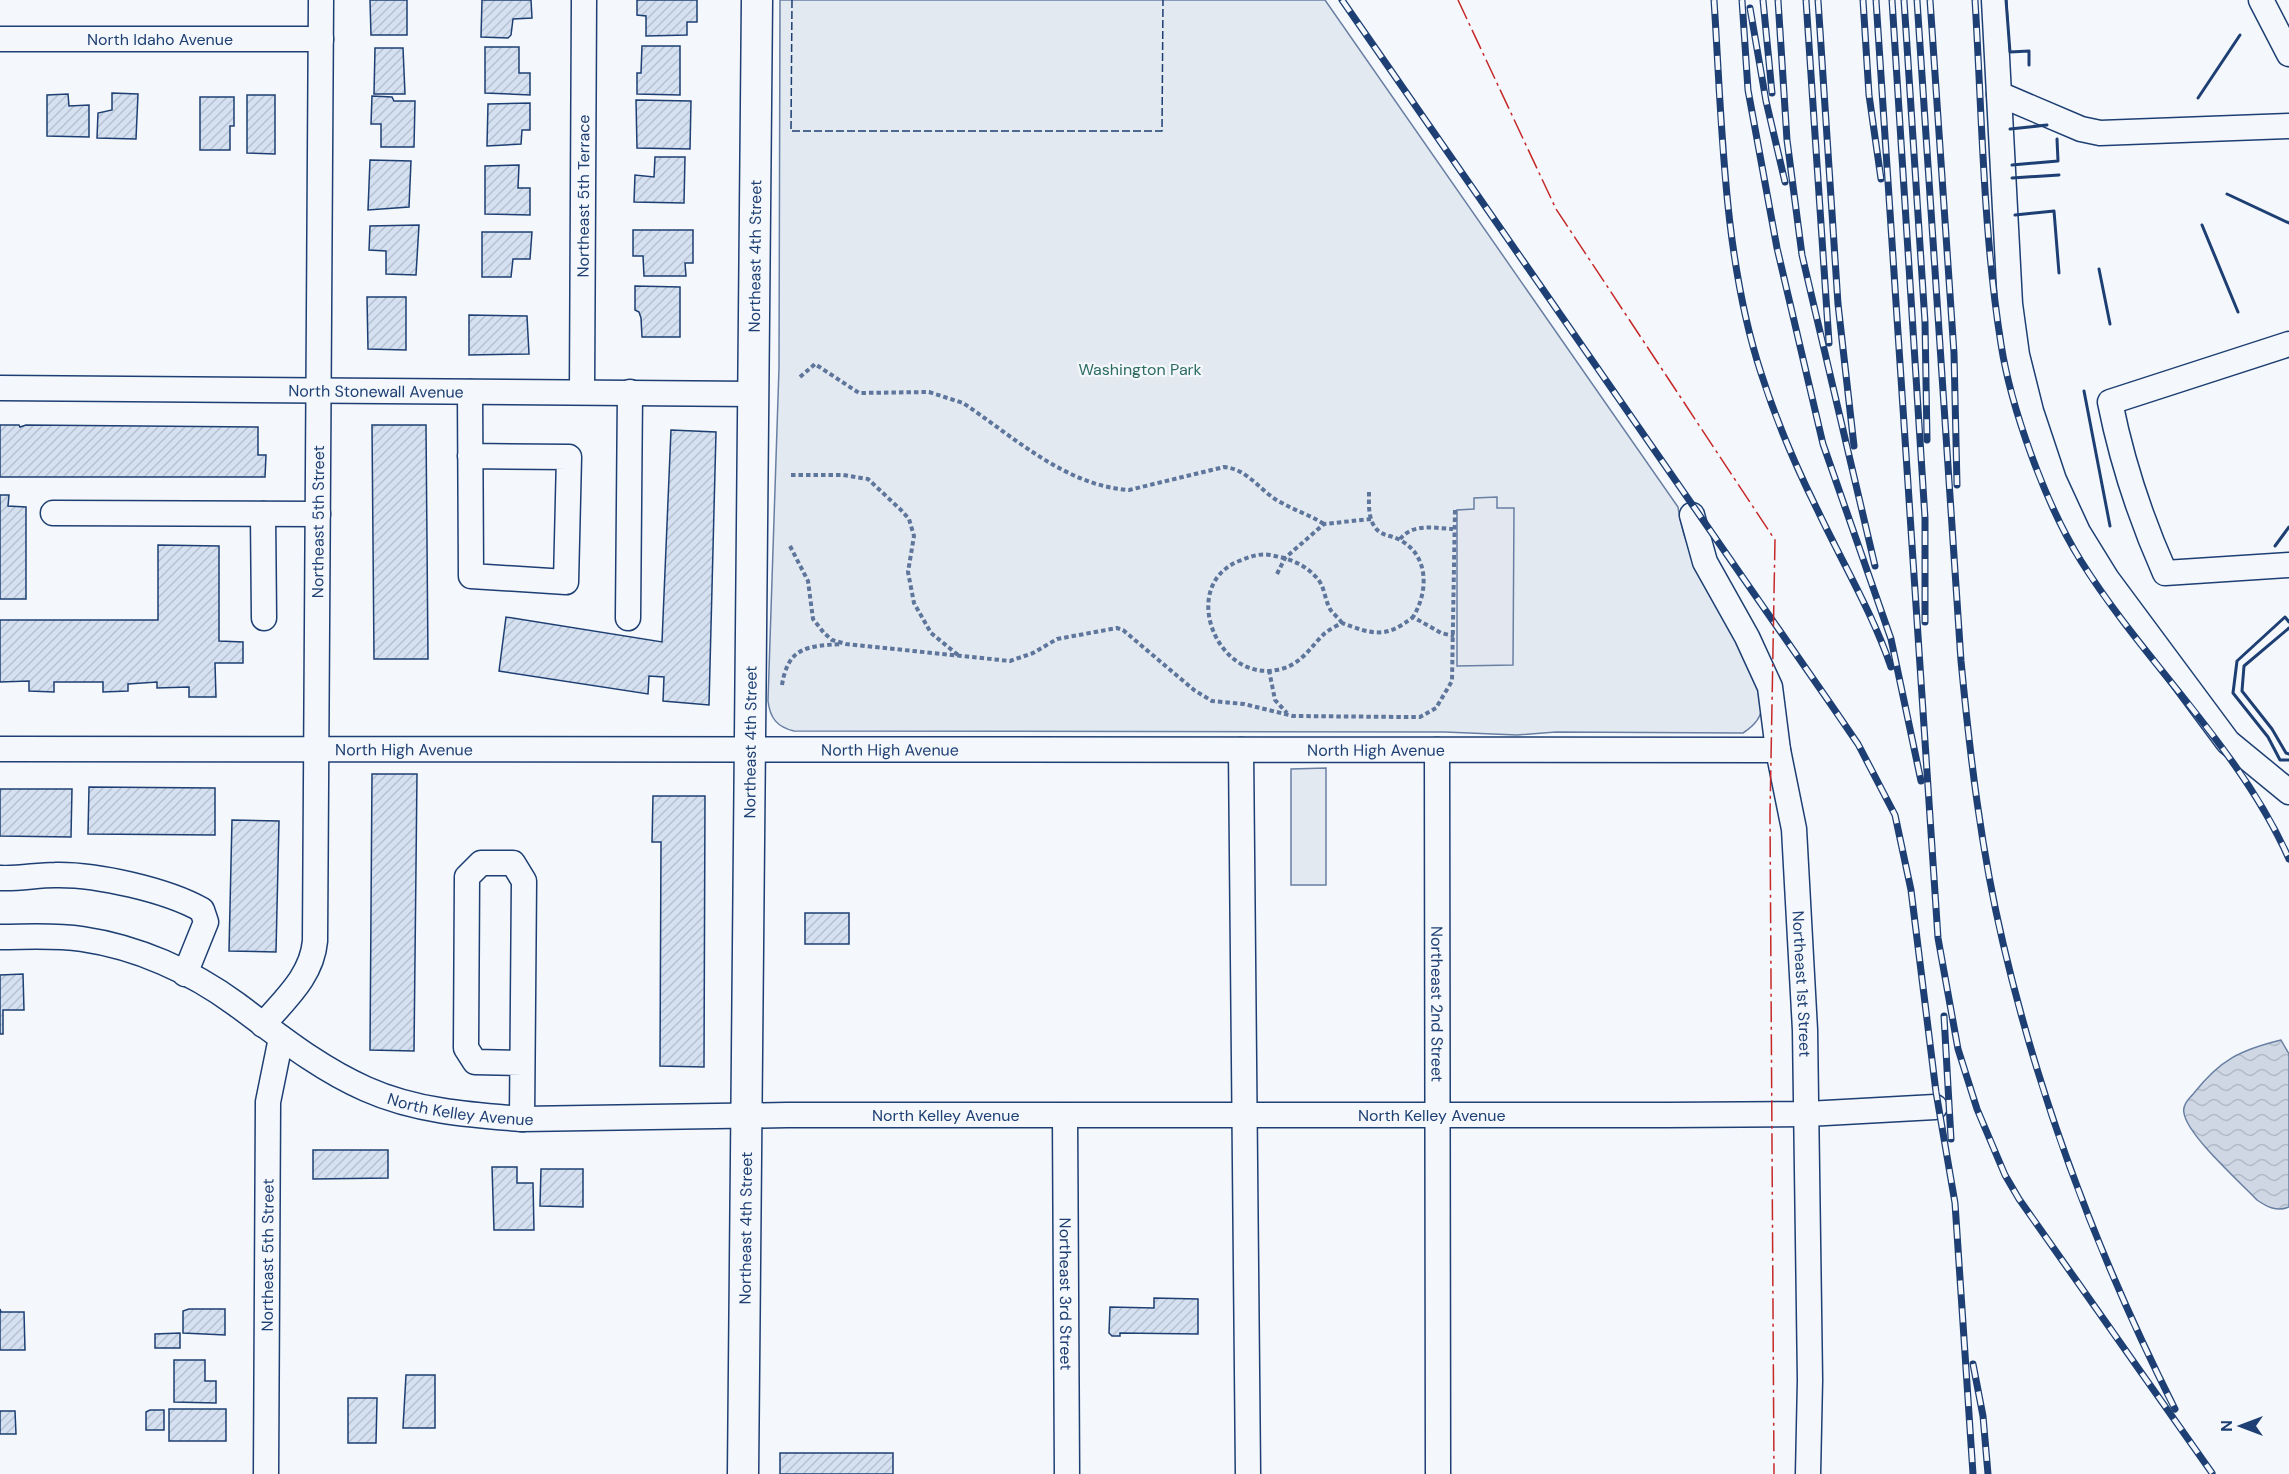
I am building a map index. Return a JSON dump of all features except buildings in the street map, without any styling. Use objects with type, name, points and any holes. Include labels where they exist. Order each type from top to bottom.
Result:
[{"type":"main road","name":"Northeast 4th Street","points":[[743,1474],[756,4]]},
{"type":"street","name":"Northeast 5th Street","points":[[266,1474],[268,1102],[272,1031],[308,972],[313,958],[321,0]]},
{"type":"street","name":"Northeast 5th Terrace","points":[[582,392],[584,0]]},
{"type":"street","points":[[1994,0],[2010,304],[2017,355],[2031,411],[2054,480],[2078,532],[2107,579],[2229,742],[2289,792]]},
{"type":"street","points":[[2261,0],[2289,54]]},
{"type":"street","name":"North Idaho Avenue","points":[[0,39],[321,39]]},
{"type":"street","points":[[1999,94],[2081,129],[2100,133],[2289,126]]},
{"type":"street","points":[[2289,344],[2110,402],[2119,446],[2140,517],[2165,573],[2289,565]]},
{"type":"street","name":"North Stonewall Avenue","points":[[0,388],[752,394]]},
{"type":"street","points":[[471,392],[471,456],[471,576],[566,582],[569,457],[471,456]]},
{"type":"street","points":[[628,618],[630,392]]},
{"type":"street","points":[[53,513],[318,514]]},
{"type":"street","points":[[263,514],[264,618]]},
{"type":"street","name":"Northeast 1st Street","points":[[1692,515],[1705,562],[1764,671],[1773,703],[1778,750],[1790,805],[1796,855],[1807,1114],[1808,1474]]},
{"type":"street","name":"North High Avenue","points":[[0,749],[1778,750]]},
{"type":"street","points":[[1241,750],[1248,1474]]},
{"type":"street","name":"Northeast 2nd Street","points":[[1437,750],[1438,1474]]},
{"type":"street","points":[[522,1063],[475,1062],[466,1048],[467,878],[482,863],[513,863],[524,881],[522,1119]]},
{"type":"street","points":[[0,878],[78,876],[117,882],[190,903],[202,910],[206,922],[185,974]]},
{"type":"street","name":"North Kelley Avenue","points":[[0,937],[61,937],[112,945],[138,952],[185,974],[235,1003],[272,1031],[348,1081],[391,1098],[435,1110],[522,1119],[746,1116],[1807,1114],[1935,1107]]},
{"type":"street","name":"Northeast 3rd Street","points":[[1065,1116],[1067,1474]]},
{"type":"path","points":[[800,377],[815,364],[859,393],[929,392],[948,396],[963,403],[1075,477],[1114,489],[1129,490],[1224,467],[1232,468],[1242,472],[1282,504],[1301,510],[1324,524]]},
{"type":"path","points":[[791,475],[843,475],[868,479],[901,510],[909,519],[914,536],[908,578],[914,603],[932,633],[947,648],[961,657]]},
{"type":"path","points":[[1342,622],[1325,633],[1302,659],[1281,669],[1259,670],[1239,663],[1224,652],[1208,615],[1209,598],[1214,581],[1223,570],[1236,562],[1264,554],[1285,558],[1302,565],[1316,576],[1323,585],[1330,609],[1342,622],[1376,634],[1391,631],[1413,617],[1420,605],[1425,588],[1424,574],[1416,555],[1400,539],[1381,535],[1371,519],[1369,492]]},
{"type":"path","points":[[789,546],[808,581],[813,619],[832,640],[846,644],[1010,661],[1033,653],[1058,639],[1117,628],[1123,630],[1204,697],[1221,703],[1244,704],[1293,716],[1407,717],[1429,713],[1447,693],[1452,681],[1455,508]]},
{"type":"path","points":[[1277,574],[1285,558],[1324,524],[1371,519]]},
{"type":"path","points":[[1400,539],[1406,531],[1419,528],[1453,529]]},
{"type":"path","points":[[1413,617],[1441,633],[1454,636]]},
{"type":"path","points":[[782,685],[788,661],[797,652],[846,644]]},
{"type":"path","points":[[1269,670],[1275,700],[1282,711],[1293,716]]},
{"type":"green space","name":"Washington Park","points":[[780,0],[1325,0],[1678,507],[1681,525],[1693,559],[1756,678],[1762,703],[1757,720],[1743,733],[1556,732],[1517,735],[1445,732],[794,731],[783,727],[775,721],[768,701],[779,368]]},
{"type":"green space","points":[[1326,768],[1326,885],[1291,885],[1291,769]]},
{"type":"shaded area","points":[[1497,497],[1497,508],[1514,508],[1513,665],[1457,666],[1457,510],[1474,509],[1474,498]]},
{"type":"water","points":[[2281,1040],[2289,1054],[2289,1207],[2276,1209],[2257,1200],[2227,1170],[2194,1133],[2187,1122],[2184,1110],[2190,1098],[2222,1064],[2242,1052]]},
{"type":"railway","points":[[1342,0],[1858,744],[1895,815],[1911,890],[1936,1092],[1955,1203],[1973,1474]]},
{"type":"railway","points":[[1714,0],[1726,188],[1739,283],[1748,329],[1767,391],[1787,443],[1866,607],[1891,667]]},
{"type":"railway","points":[[1742,0],[1748,90],[1777,248],[1823,444],[1891,639],[1921,781]]},
{"type":"railway","points":[[1763,0],[1772,93]]},
{"type":"railway","points":[[1778,0],[1787,140],[1802,255],[1875,566]]},
{"type":"railway","points":[[1806,0],[1829,343]]},
{"type":"railway","points":[[1818,0],[1838,304],[1854,446]]},
{"type":"railway","points":[[1863,0],[1869,95],[1881,179]]},
{"type":"railway","points":[[1876,0],[1938,938],[1958,1049],[1977,1109],[2005,1175],[2019,1199],[2212,1473]]},
{"type":"railway","points":[[1892,0],[1925,518],[1925,622]]},
{"type":"railway","points":[[1904,0],[1925,322],[1927,440]]},
{"type":"railway","points":[[1917,0],[1961,661],[1972,767],[1988,873],[2018,1004],[2054,1123],[2122,1296],[2175,1409]]},
{"type":"railway","points":[[1930,0],[1954,353],[1957,485]]},
{"type":"railway","points":[[1975,0],[1990,259],[2001,344],[2021,426],[2055,513],[2081,561],[2106,599],[2219,743],[2245,780],[2269,819],[2289,859]]},
{"type":"railway","points":[[1750,8],[1766,101],[1785,182]]},
{"type":"railway","points":[[1944,1016],[1951,1139]]},
{"type":"railway","points":[[1973,1364],[1983,1416],[1988,1474]]},
{"type":"fence","points":[[792,0],[791,131],[1162,131],[1163,0]]},
{"type":"wall","points":[[2006,0],[2010,52],[2029,51],[2029,65]]},
{"type":"wall","points":[[2198,98],[2240,35]]},
{"type":"wall","points":[[2010,129],[2047,125]]},
{"type":"wall","points":[[2012,165],[2058,161],[2057,139]]},
{"type":"wall","points":[[2012,178],[2059,175]]},
{"type":"wall","points":[[2227,194],[2289,223]]},
{"type":"wall","points":[[2015,215],[2054,211],[2059,273]]},
{"type":"wall","points":[[2202,225],[2238,312]]},
{"type":"wall","points":[[2099,269],[2110,324]]},
{"type":"wall","points":[[2084,391],[2110,526]]},
{"type":"wall","points":[[2275,546],[2289,527]]},
{"type":"wall","points":[[2289,622],[2285,617],[2237,661],[2233,693],[2268,737],[2280,760],[2289,760]]},
{"type":"wall","points":[[2289,628],[2244,666],[2242,691],[2272,729],[2286,753],[2289,754]]},
{"type":"power","points":[[1458,0],[1556,209],[1775,540],[1770,814],[1774,1474]]}]
